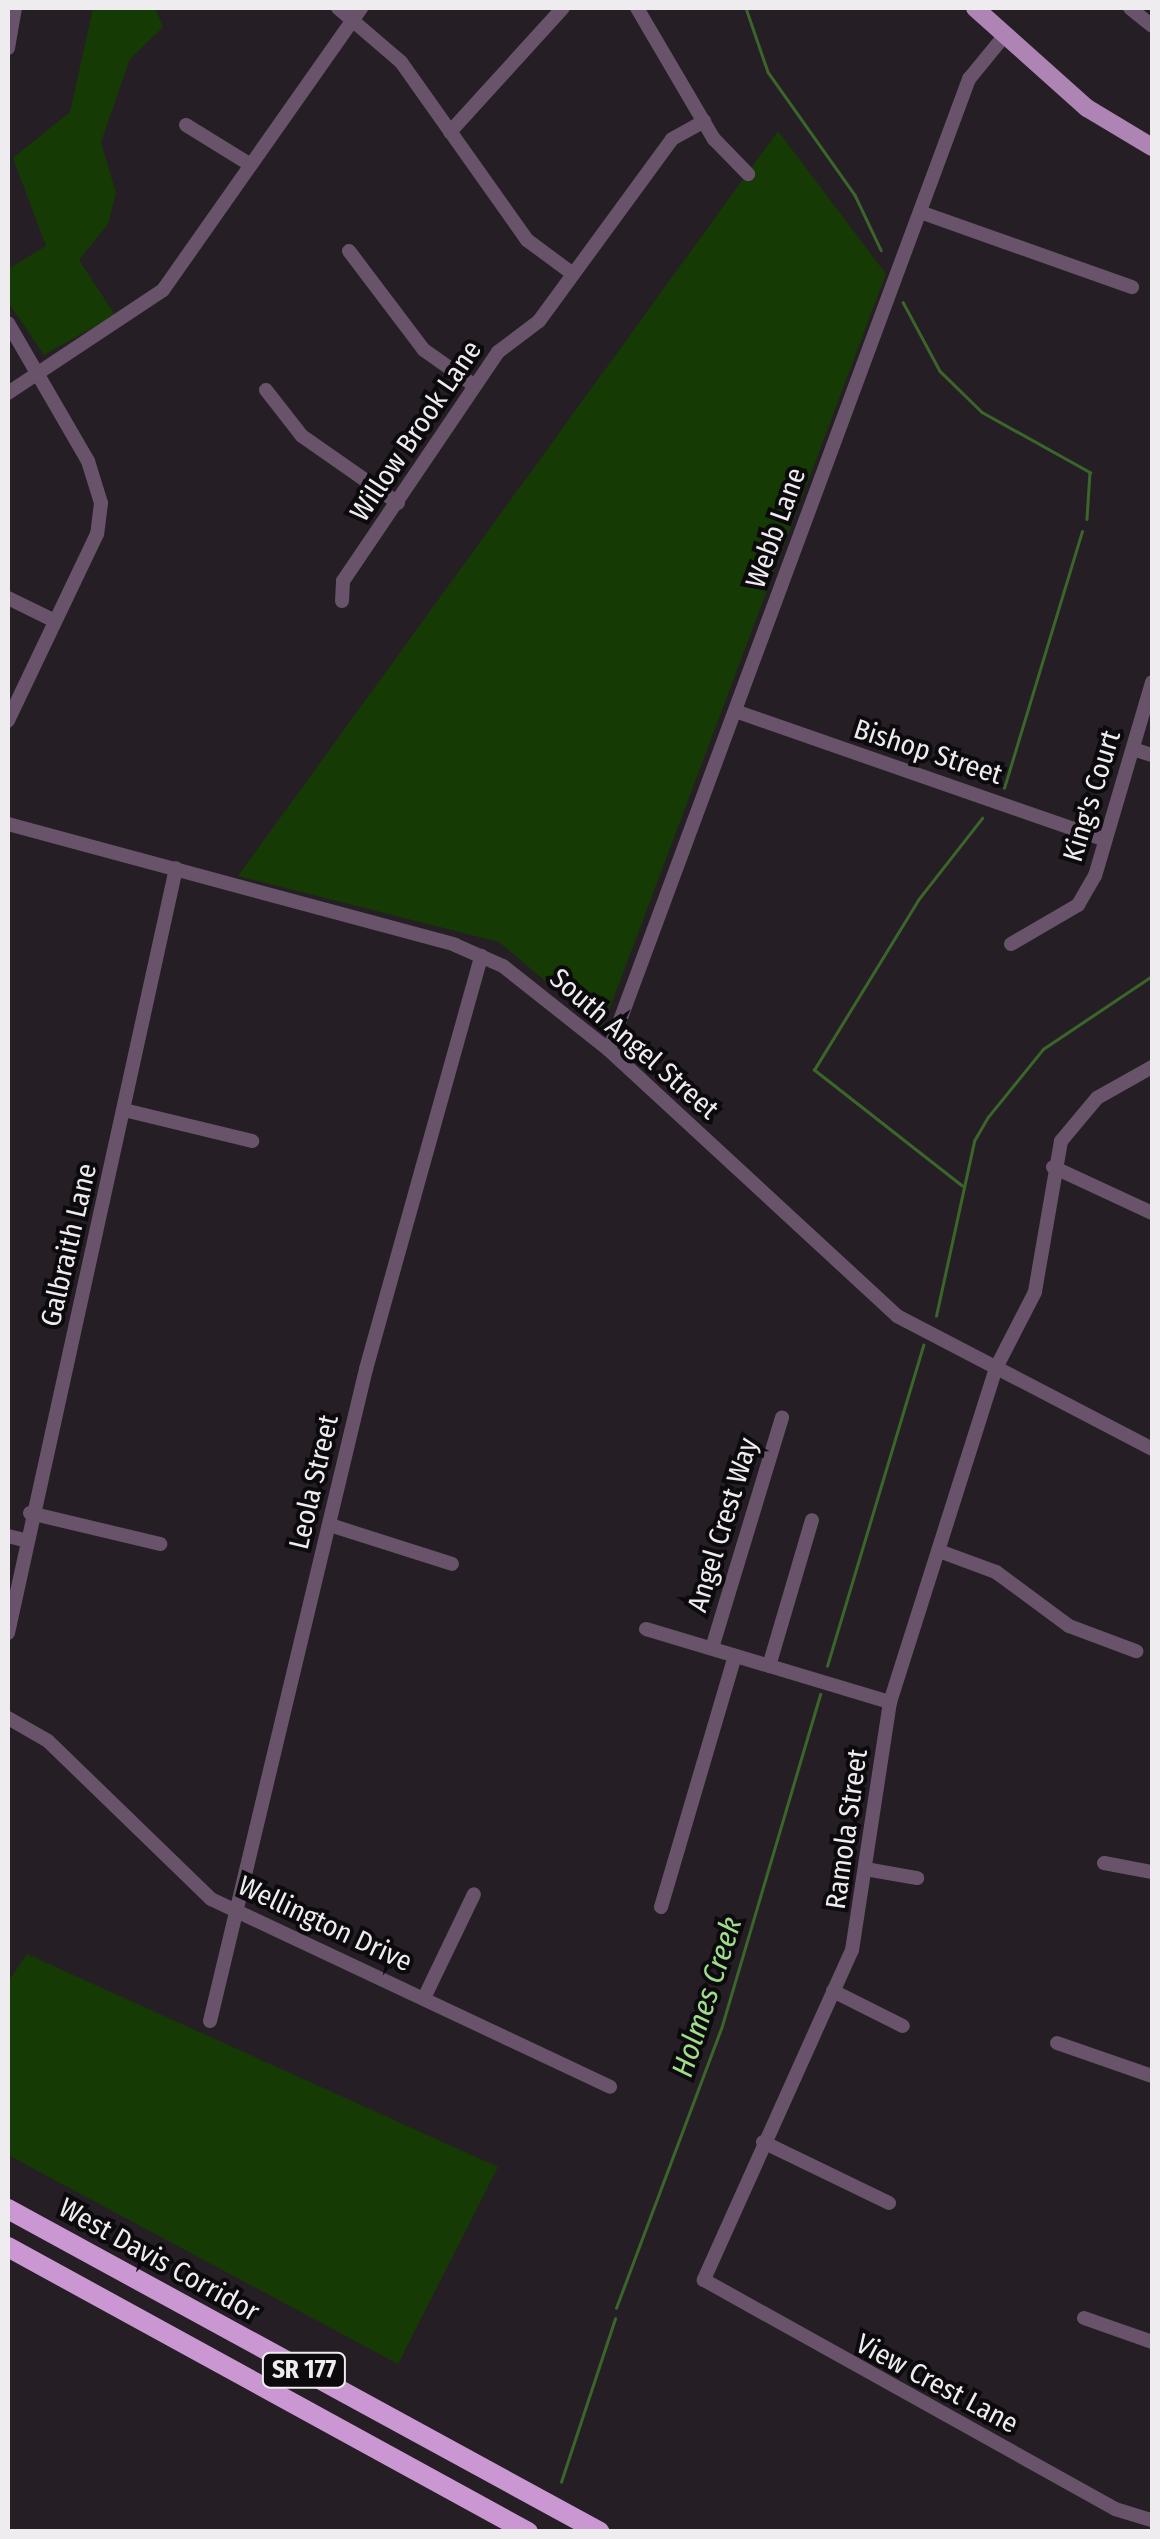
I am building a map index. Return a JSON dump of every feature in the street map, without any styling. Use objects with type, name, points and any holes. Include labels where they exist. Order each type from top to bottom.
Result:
[{"type":"highway","name":"West Davis Corridor","points":[[8,2209],[600,2532]]},
{"type":"highway","name":"SR 177","points":[[8,2247],[528,2532]]},
{"type":"main road","points":[[975,8],[1086,108],[1152,147]]},
{"type":"street","points":[[8,48],[15,8]]},
{"type":"street","points":[[338,8],[357,13],[401,62],[527,240],[573,274]]},
{"type":"street","points":[[450,132],[564,8]]},
{"type":"street","points":[[637,8],[704,120],[748,174]]},
{"type":"street","points":[[1130,8],[1152,25]]},
{"type":"street","points":[[8,392],[163,290],[246,162],[357,13]]},
{"type":"street","name":"Webb Lane","points":[[609,1050],[969,79],[1005,35]]},
{"type":"street","name":"Willow Brook Lane","points":[[342,600],[343,581],[475,386],[573,274],[672,139],[704,120]]},
{"type":"street","points":[[186,125],[246,162]]},
{"type":"street","points":[[920,212],[1132,287]]},
{"type":"street","points":[[349,251],[424,350],[475,386]]},
{"type":"street","points":[[8,323],[101,502],[97,534],[8,720]]},
{"type":"street","points":[[266,390],[302,436],[398,503]]},
{"type":"street","points":[[8,598],[55,621]]},
{"type":"street","name":"King's Court","points":[[1011,944],[1078,905],[1105,840],[1152,682]]},
{"type":"street","name":"Bishop Street","points":[[734,711],[1105,840]]},
{"type":"street","points":[[1133,749],[1152,755]]},
{"type":"street","name":"South Angel Street","points":[[8,824],[481,956],[609,1050],[897,1316],[1152,1449]]},
{"type":"street","name":"Galbraith Lane","points":[[8,1632],[24,1540],[176,868]]},
{"type":"street","name":"Leola Street","points":[[210,2021],[242,1914],[330,1525],[481,956]]},
{"type":"street","name":"Ramola Street","points":[[704,2280],[834,1991],[871,1870],[890,1702],[996,1368],[1035,1292],[1060,1141],[1097,1098],[1152,1068]]},
{"type":"street","points":[[124,1110],[252,1141]]},
{"type":"street","points":[[1053,1167],[1152,1213]]},
{"type":"street","name":"Angel Crest Way","points":[[712,1648],[782,1417]]},
{"type":"street","points":[[30,1513],[160,1544]]},
{"type":"street","points":[[769,1666],[812,1520]]},
{"type":"street","points":[[330,1525],[452,1564]]},
{"type":"street","points":[[8,1536],[24,1540]]},
{"type":"street","points":[[939,1551],[996,1572],[1069,1626],[1136,1652]]},
{"type":"street","points":[[646,1629],[890,1702]]},
{"type":"street","points":[[661,1907],[735,1656]]},
{"type":"street","name":"Wellington Drive","points":[[8,1718],[48,1742],[211,1899],[610,2088]]},
{"type":"street","points":[[1104,1864],[1152,1872]]},
{"type":"street","points":[[871,1870],[917,1878]]},
{"type":"street","points":[[424,1998],[474,1894]]},
{"type":"street","points":[[834,1991],[903,2026]]},
{"type":"street","points":[[1056,2043],[1152,2076]]},
{"type":"street","points":[[764,2142],[889,2204]]},
{"type":"street","name":"View Crest Lane","points":[[704,2280],[1098,2500],[1152,2520]]},
{"type":"street","points":[[1084,2318],[1152,2342]]},
{"type":"green space","points":[[93,8],[155,8],[163,27],[130,59],[101,142],[116,193],[108,224],[79,260],[115,315],[44,355],[8,302],[8,269],[46,246],[13,158],[70,112]]},
{"type":"green space","points":[[778,131],[886,274],[602,1029],[499,942],[238,876]]},
{"type":"green space","points":[[27,1954],[498,2167],[398,2364],[8,2155],[8,1982]]},
{"type":"waterway","points":[[746,8],[768,72],[855,195],[881,250]]},
{"type":"waterway","points":[[903,302],[940,371],[982,412],[1090,472],[1087,519]]},
{"type":"waterway","points":[[1004,788],[1082,532]]},
{"type":"waterway","points":[[962,1186],[814,1070],[918,900],[982,818]]},
{"type":"waterway","name":"Holmes Creek","points":[[936,1316],[974,1141],[988,1117],[1043,1049],[1152,976]]},
{"type":"waterway","name":"Holmes Creek","points":[[827,1666],[923,1345]]},
{"type":"waterway","name":"Holmes Creek","points":[[616,2308],[721,2029],[820,1694]]},
{"type":"waterway","name":"Holmes Creek","points":[[561,2482],[615,2319]]}]
